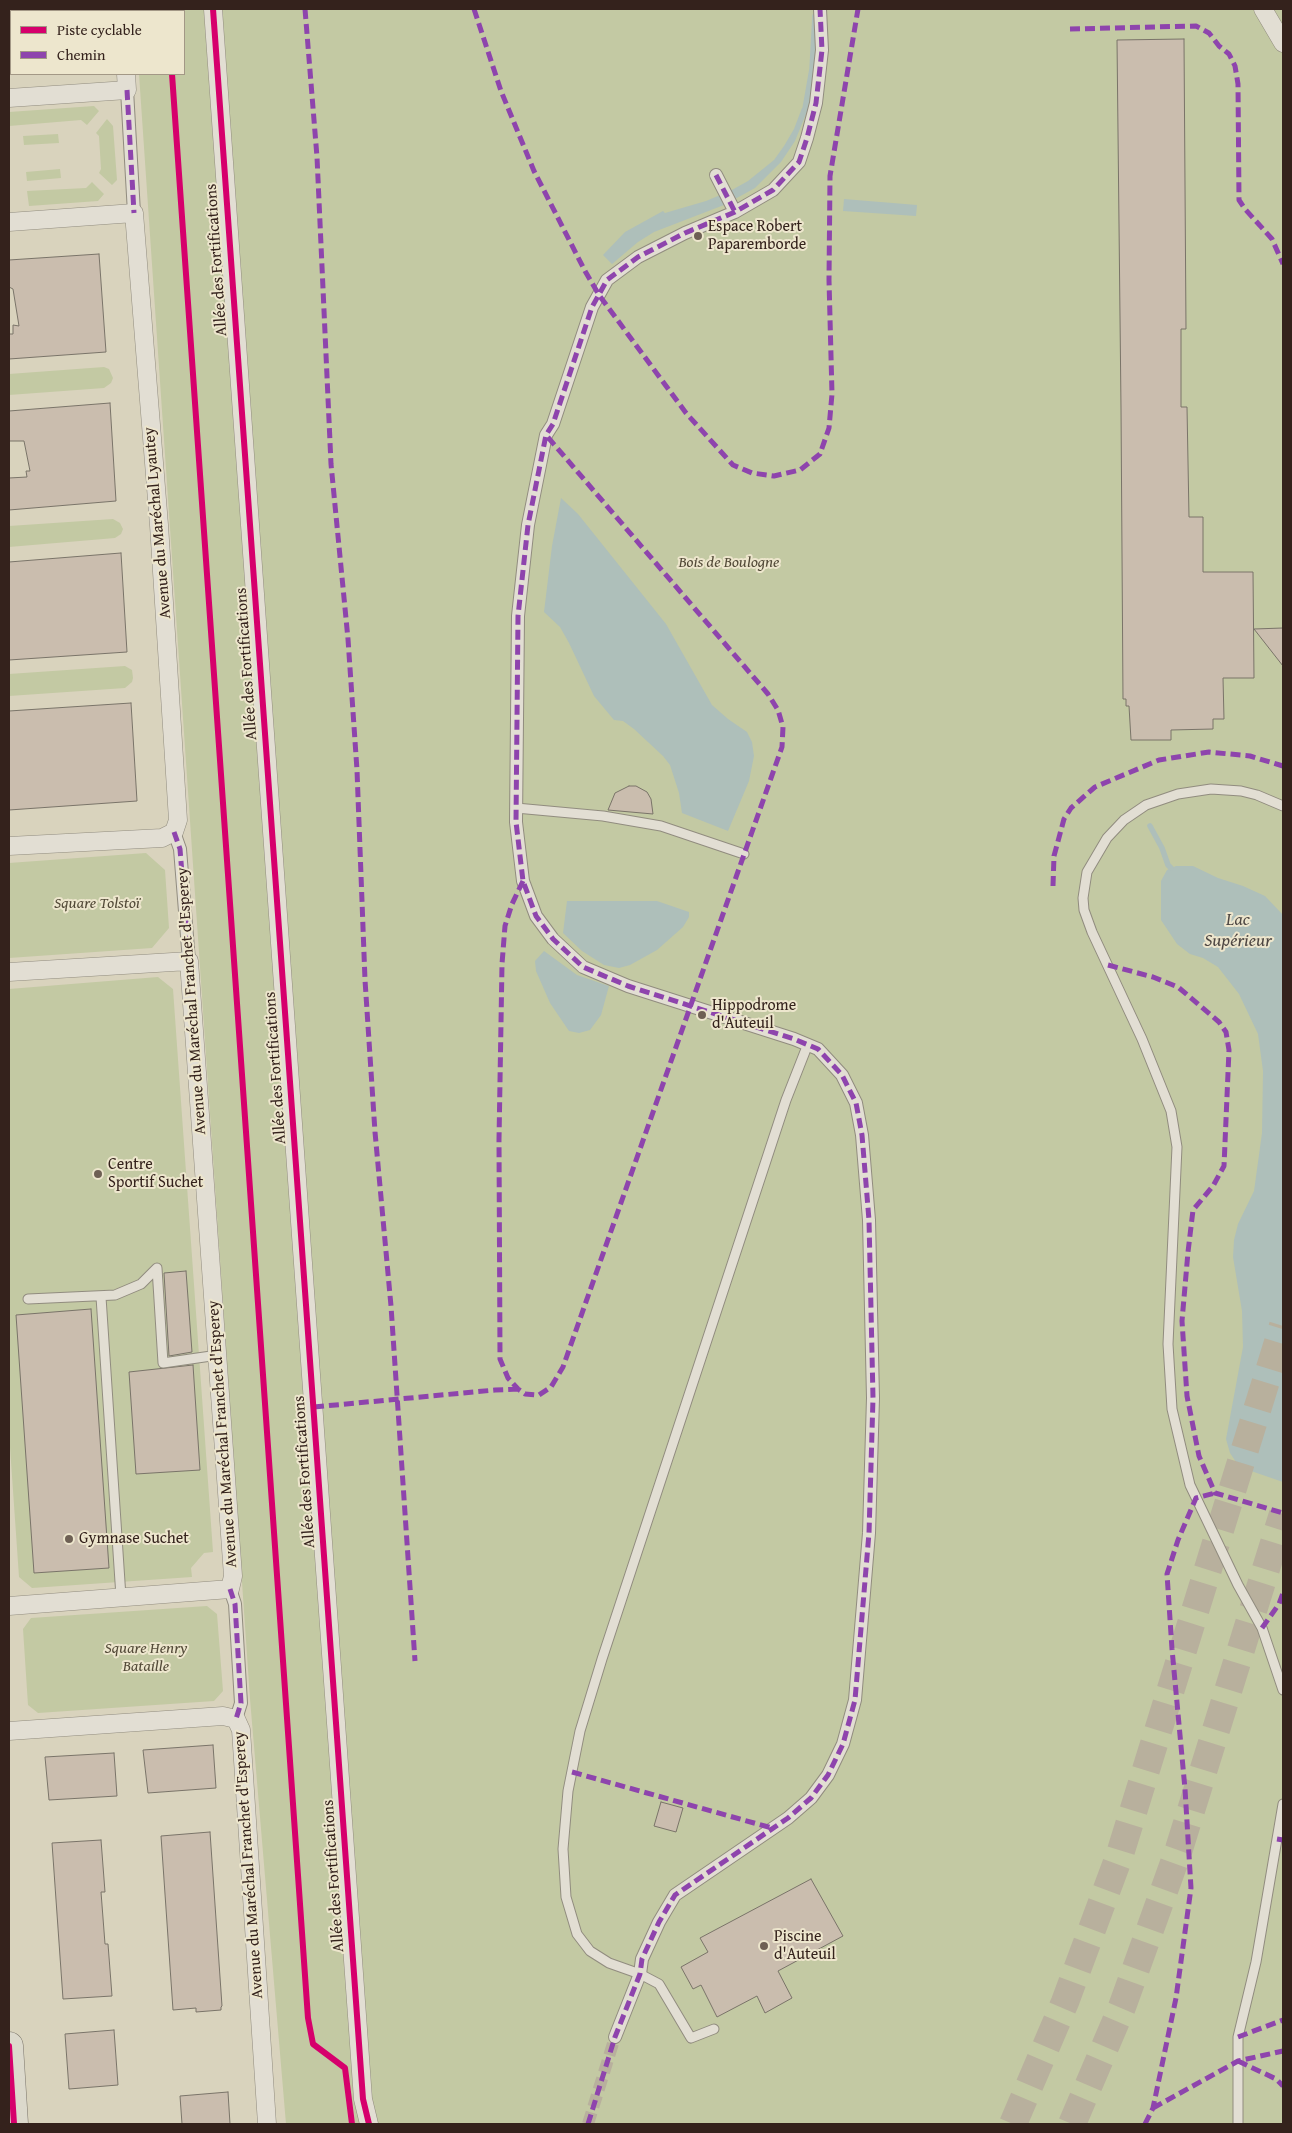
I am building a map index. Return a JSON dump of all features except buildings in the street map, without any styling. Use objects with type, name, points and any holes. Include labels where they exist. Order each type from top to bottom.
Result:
[{"type":"main road","points":[[9,2046],[14,2124]]},
{"type":"street","name":"Allée des Fortifications","points":[[213,9],[362,2079],[369,2124]]},
{"type":"street","points":[[615,2037],[640,1974],[645,1952],[659,1922],[675,1895],[788,1818],[811,1798],[828,1775],[843,1744],[855,1700],[869,1533],[873,1398],[869,1220],[862,1136],[856,1103],[837,1069],[818,1049],[808,1044],[628,986],[582,966],[553,939],[536,916],[522,881],[516,808],[518,616],[528,526],[546,435],[553,424],[592,308],[607,280],[638,257],[685,233],[735,212],[773,190],[799,162],[816,103],[822,50],[820,9]]},
{"type":"street","points":[[1262,9],[1281,33]]},
{"type":"street","points":[[9,98],[126,82],[134,213],[9,222]]},
{"type":"street","points":[[716,175],[735,212]]},
{"type":"street","name":"Avenue du Maréchal Lyautey","points":[[134,213],[170,674],[178,820],[174,832]]},
{"type":"street","points":[[9,846],[162,838],[174,832]]},
{"type":"street","name":"Avenue du Maréchal Franchet d'Esperey","points":[[174,832],[180,849],[218,1355],[233,1576],[230,1588],[235,1604],[242,1703],[236,1719],[241,1730],[268,2124]]},
{"type":"street","points":[[9,972],[189,961]]},
{"type":"street","points":[[9,1606],[230,1588]]},
{"type":"street","points":[[9,1731],[223,1716],[236,1719]]},
{"type":"lane","points":[[1283,806],[1241,791],[1211,789],[1162,798],[1146,805],[1124,820],[1107,838],[1087,872],[1083,898],[1084,910],[1092,932],[1142,1039],[1171,1111],[1177,1147],[1168,1344],[1172,1409],[1190,1485],[1238,1585],[1262,1628],[1283,1690]]},
{"type":"lane","points":[[516,808],[603,816],[661,826],[744,854]]},
{"type":"lane","points":[[714,2029],[691,2038],[659,1984],[640,1974],[609,1963],[590,1951],[577,1934],[566,1897],[563,1849],[568,1791],[580,1731],[602,1659],[783,1110],[808,1044]]},
{"type":"lane","points":[[28,1299],[101,1297],[129,1290],[142,1284],[156,1268],[163,1363],[218,1355]]},
{"type":"lane","points":[[101,1297],[121,1597]]},
{"type":"lane","points":[[1238,2124],[1238,2038],[1256,1962],[1283,1804]]},
{"type":"green space","name":"Bois de Boulogne","points":[[1283,9],[1283,2124],[286,2124],[250,1699],[139,75],[185,75],[185,10],[135,10]]},
{"type":"green space","points":[[94,106],[99,111],[87,125],[81,120],[9,126],[9,112]]},
{"type":"green space","points":[[107,119],[113,126],[117,180],[112,185],[99,173],[101,169],[99,136],[96,133]]},
{"type":"green space","points":[[58,134],[59,143],[24,145],[23,136]]},
{"type":"green space","points":[[60,169],[61,178],[27,181],[26,172]]},
{"type":"green space","points":[[92,182],[104,194],[98,201],[29,206],[27,191],[86,188]]},
{"type":"green space","points":[[104,367],[109,369],[113,378],[111,383],[104,388],[9,395],[9,374]]},
{"type":"green space","points":[[113,519],[120,523],[123,529],[121,534],[115,538],[9,547],[9,526]]},
{"type":"green space","points":[[125,666],[132,670],[133,678],[132,682],[125,688],[9,696],[9,674]]},
{"type":"green space","name":"Square Tolstoï","points":[[146,853],[165,870],[169,928],[152,948],[9,958],[9,863]]},
{"type":"green space","name":"Centre Sportif Suchet","points":[[158,977],[173,989],[213,1552],[204,1553],[191,1568],[192,1577],[32,1588],[19,1577],[9,1433],[9,989]]},
{"type":"green space","name":"Square Henry Bataille","points":[[207,1606],[217,1614],[223,1691],[214,1701],[38,1713],[28,1705],[23,1629],[31,1618]]},
{"type":"water","points":[[802,108],[808,109],[795,141],[781,162],[755,188],[724,205],[654,232],[638,242],[612,264],[603,255],[625,232],[663,211],[665,213],[706,201],[748,181],[774,160],[794,129]]},
{"type":"water","points":[[844,199],[917,205],[916,216],[843,211]]},
{"type":"water","points":[[561,498],[578,514],[666,624],[712,705],[747,732],[752,742],[754,756],[749,781],[728,831],[682,813],[679,793],[670,765],[634,729],[623,721],[614,720],[594,696],[560,627],[544,612],[552,546]]},
{"type":"water","name":"Lac Supérieur","points":[[1176,866],[1193,866],[1265,896],[1283,915],[1283,1482],[1251,1471],[1236,1462],[1230,1453],[1226,1439],[1243,1347],[1242,1311],[1233,1257],[1234,1240],[1238,1224],[1254,1191],[1262,1133],[1263,1071],[1258,1034],[1239,994],[1218,967],[1203,958],[1190,954],[1177,944],[1161,920],[1161,881],[1167,870]]},
{"type":"water","points":[[567,901],[657,901],[689,912],[689,917],[683,927],[657,950],[630,965],[619,968],[604,965],[582,951],[563,933]]},
{"type":"water","points":[[544,951],[577,975],[609,986],[601,1015],[590,1030],[579,1033],[569,1031],[550,1003],[536,971],[535,961]]},
{"type":"waterway","points":[[805,109],[812,69],[815,16]]},
{"type":"waterway","points":[[1150,826],[1171,868]]},
{"type":"tunnel","points":[[1013,2124],[1065,2002],[1120,1854],[1283,1326]]},
{"type":"tunnel","points":[[1072,2124],[1122,2007],[1179,1849],[1283,1514]]},
{"type":"tunnel","points":[[588,2124],[615,2037]]},
{"type":"marked path","points":[[305,9],[317,157],[331,464],[348,639],[357,770],[365,980],[375,1132],[391,1306],[415,1661]]},
{"type":"marked path","points":[[474,9],[501,91],[534,171],[599,295],[686,413],[733,465],[752,473],[774,476],[800,470],[820,454],[829,428],[832,394],[829,280],[830,176],[858,9]]},
{"type":"marked path","points":[[588,2124],[615,2037],[640,1974],[642,1959],[659,1922],[675,1895],[788,1818],[811,1798],[828,1775],[843,1744],[855,1700],[869,1533],[873,1398],[869,1220],[862,1135],[856,1103],[842,1075],[818,1049],[794,1039],[628,986],[583,967],[553,939],[536,916],[523,881],[516,822],[518,616],[528,525],[546,435],[553,424],[592,307],[607,280],[638,257],[685,233],[735,212],[773,190],[799,162],[816,103],[822,50],[820,9]]},
{"type":"marked path","points":[[1070,29],[1196,26],[1209,33],[1219,46],[1229,54],[1235,66],[1238,84],[1239,200],[1272,239],[1283,264]]},
{"type":"marked path","points":[[127,90],[134,213]]},
{"type":"marked path","points":[[716,175],[735,212]]},
{"type":"marked path","points":[[523,881],[512,904],[505,926],[502,964],[499,1140],[500,1359],[508,1378],[518,1389],[525,1394],[539,1395],[551,1387],[563,1367],[782,747],[783,727],[778,710],[768,694],[546,435]]},
{"type":"marked path","points":[[1053,886],[1054,856],[1064,819],[1071,808],[1095,787],[1159,760],[1209,752],[1250,756],[1283,766]]},
{"type":"marked path","points":[[174,832],[180,849],[189,961]]},
{"type":"marked path","points":[[1108,965],[1153,977],[1178,987],[1219,1022],[1226,1032],[1229,1050],[1224,1166],[1213,1186],[1193,1210],[1188,1252],[1182,1321],[1187,1396],[1199,1456],[1215,1493],[1283,1513]]},
{"type":"marked path","points":[[314,1407],[518,1389]]},
{"type":"marked path","points":[[1145,2124],[1153,2108],[1176,1998],[1191,1888],[1185,1789],[1167,1574],[1178,1540],[1196,1498],[1215,1493]]},
{"type":"marked path","points":[[230,1589],[235,1604],[241,1703],[236,1719]]},
{"type":"marked path","points":[[1262,1628],[1279,1604],[1283,1593]]},
{"type":"marked path","points":[[572,1772],[772,1828]]},
{"type":"marked path","points":[[1277,1839],[1283,1840]]},
{"type":"marked path","points":[[1238,2037],[1283,2020]]},
{"type":"marked path","points":[[1153,2108],[1238,2061],[1283,2051]]},
{"type":"marked path","points":[[1238,2061],[1276,2079],[1283,2086]]},
{"type":"cycle path","points":[[213,9],[363,2099],[369,2124]]},
{"type":"cycle path","points":[[172,75],[308,2018],[313,2044],[345,2068],[352,2124]]},
{"type":"cycle path","points":[[9,2046],[14,2124]]},
{"type":"place","name":"Espace Robert Paparemborde","points":[[698,236]]},
{"type":"place","name":"Hippodrome d'Auteuil","points":[[702,1015]]},
{"type":"place","name":"Centre Sportif Suchet","points":[[98,1174]]},
{"type":"place","name":"Gymnase Suchet","points":[[69,1539]]},
{"type":"place","name":"Piscine d'Auteuil","points":[[764,1946]]}]
